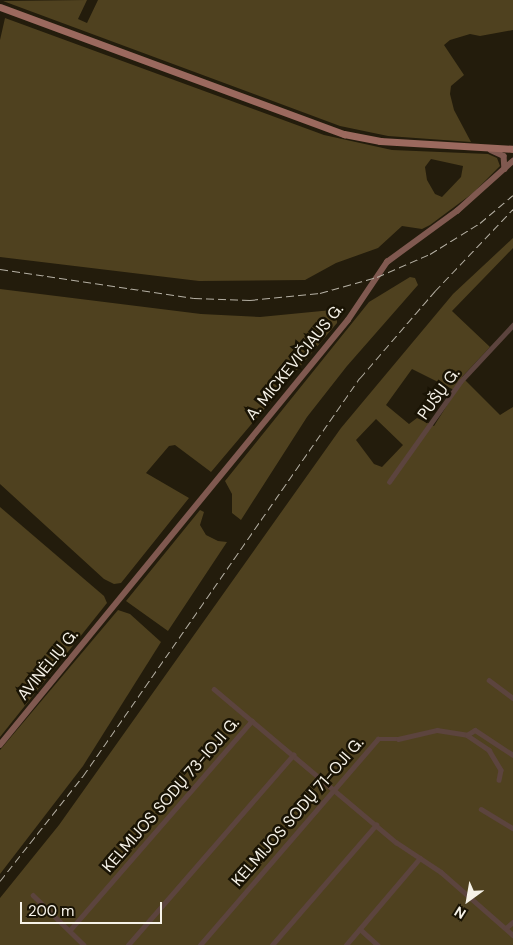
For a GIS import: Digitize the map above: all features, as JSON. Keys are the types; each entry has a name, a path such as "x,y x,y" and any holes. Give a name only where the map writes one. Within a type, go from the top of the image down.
{"main road":[{"path":"0,6 344,134 380,141 513,149"},
{"path":"484,148 504,156 505,169"},
{"name":"A. MICKEVIČIAUS G.","path":"117,602 348,320 391,258 457,211 513,161"},
{"name":"AVINĖLIŲ G.","path":"0,745 117,602"}],"street":[{"name":"PUŠŲ G.","path":"389,482 460,382 513,325"},
{"path":"489,680 513,698"},
{"path":"214,689 293,756 336,789 376,825 441,872 513,935"},
{"name":"KELMIJOS SODŲ 73-IOJI G.","path":"70,930 252,721"},
{"name":"KELMIJOS SODŲ 71-OJI G.","path":"200,945 380,738 398,739 437,730 467,735 475,730 482,732 513,755"},
{"path":"467,735 489,750 501,770 499,780"},
{"path":"128,945 293,756"},
{"path":"481,809 513,828"},
{"path":"272,945 376,825"},
{"path":"346,945 420,858"},
{"path":"33,894 70,930 80,944"},
{"path":"506,928 513,922"},
{"path":"360,929 378,945"}],"shaded area":[{"path":"87,0 78,19 87,23 98,0 513,0 513,30 480,36 470,34 450,40 444,45 464,75 451,86 450,94 454,110 471,142 388,136 340,126 3,1"},
{"path":"5,18 324,135 392,150 488,154 497,158 500,166 473,193 430,225 422,229 402,226 378,248 336,263 305,280 199,281 0,257 0,40","holes":["431,159 463,166 461,177 442,197 435,194 427,180 425,167"]},
{"path":"513,238 513,248 452,311 490,347 462,377 500,415 513,407 513,945 0,945 0,898 59,825 341,428 453,294","holes":["412,369 456,391 434,426 417,418 409,424 386,405","376,419 403,445 382,467 374,464 356,440"]},
{"path":"410,277 415,278 418,285 347,366 307,417 241,520 232,513 232,494 225,481 369,302"},
{"path":"0,289 201,314 260,317 332,310 337,313 337,323 211,472 175,445 169,446 146,473 189,498 121,583 114,584 104,579 0,484"},
{"path":"0,507 104,596 107,603 0,737"},
{"path":"200,510 204,512 200,525 206,535 218,541 227,542 168,631 126,601"},
{"path":"118,610 130,614 161,642 83,766 0,874 0,750"}],"railway":[{"path":"0,269 194,298 250,300 320,293 377,277 430,254 480,223 513,195"},
{"path":"0,881 83,776 360,378 435,291 513,209"}]}
